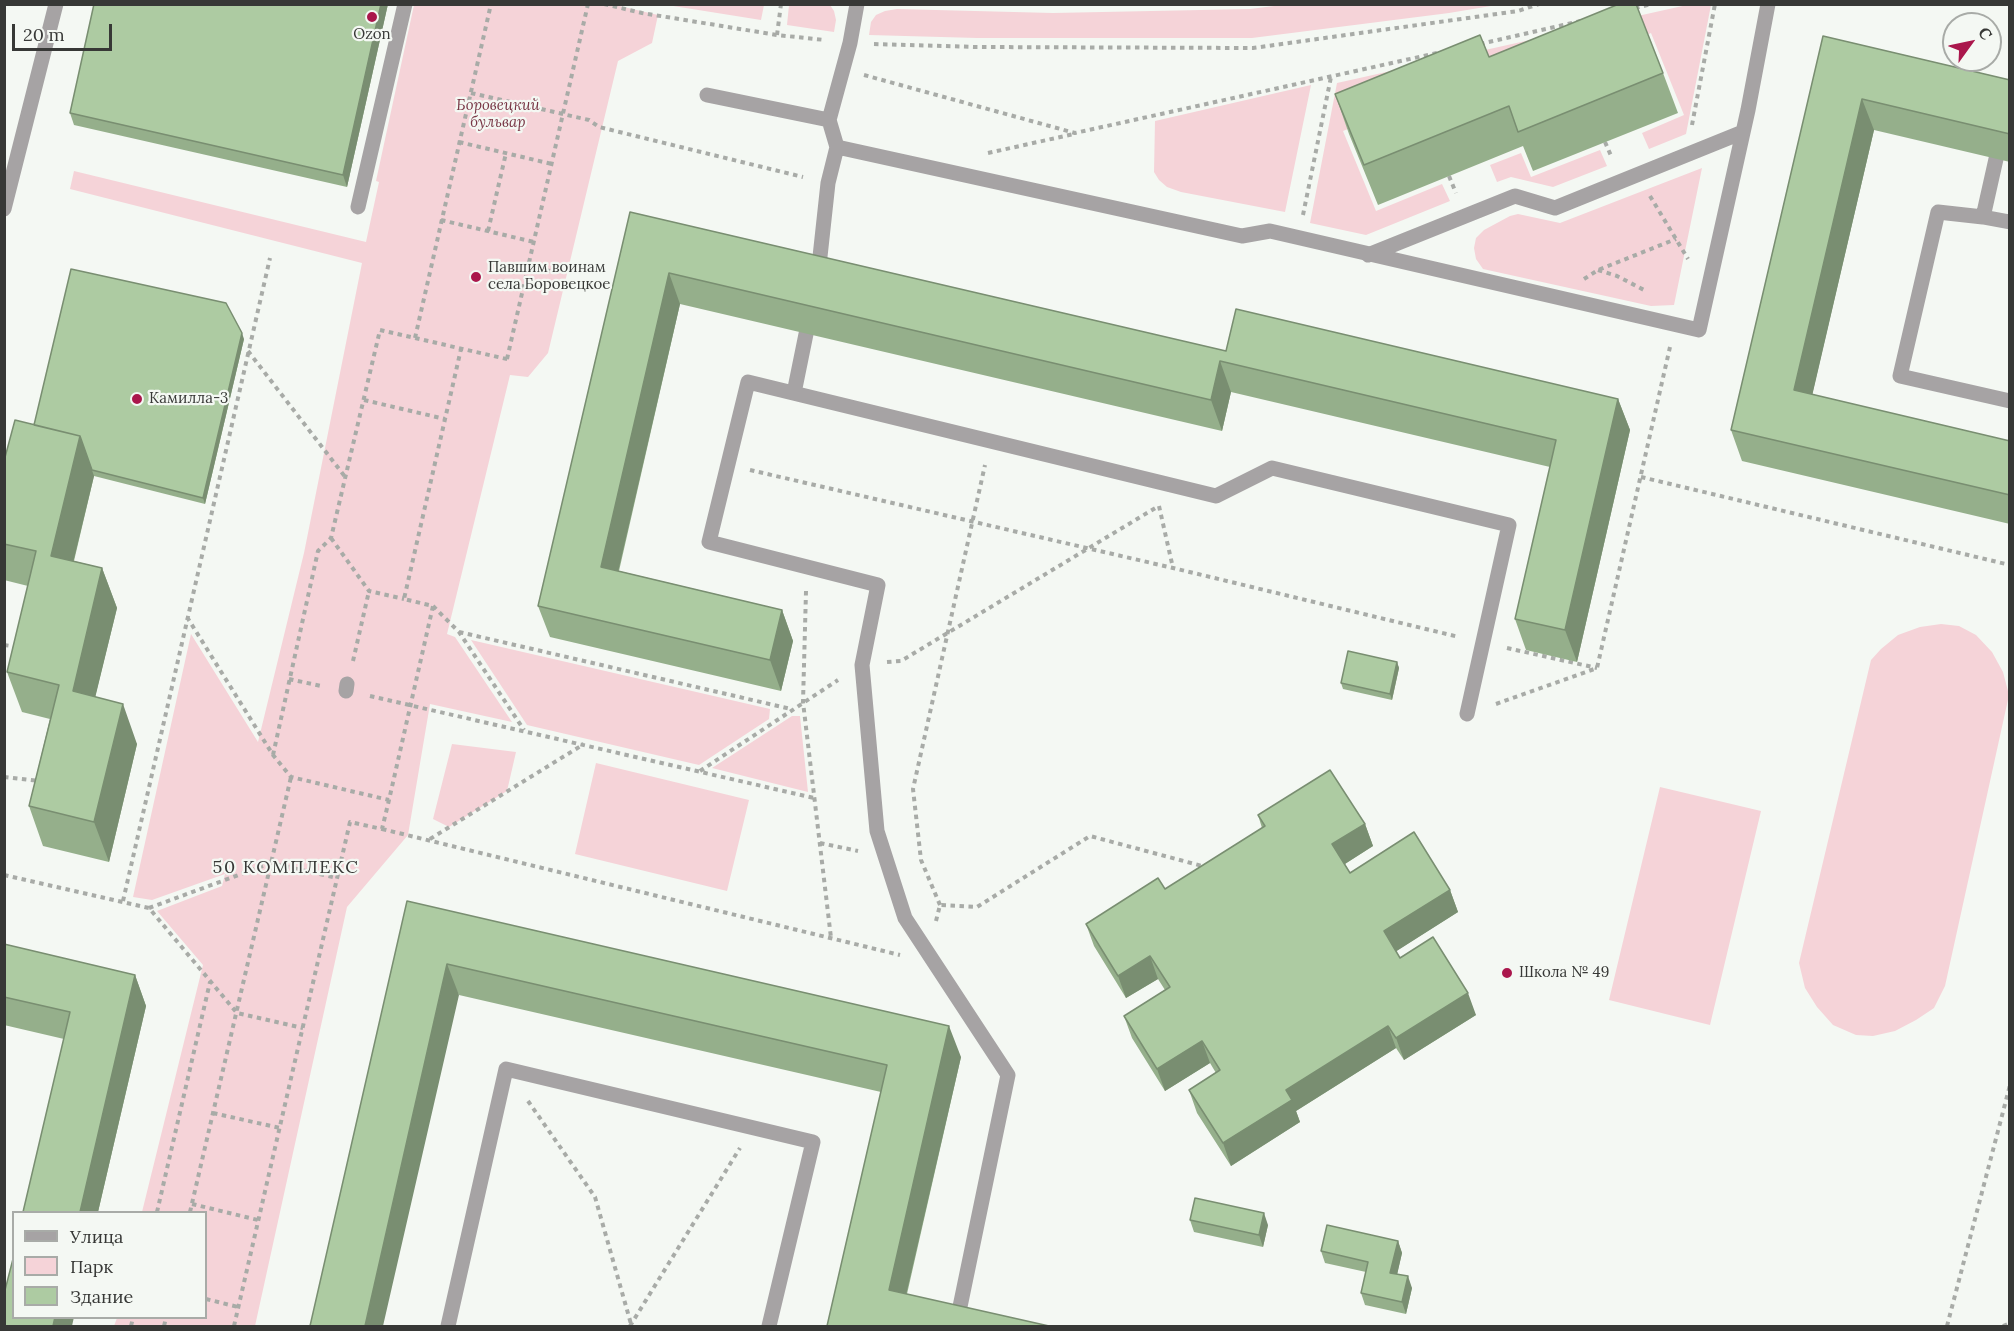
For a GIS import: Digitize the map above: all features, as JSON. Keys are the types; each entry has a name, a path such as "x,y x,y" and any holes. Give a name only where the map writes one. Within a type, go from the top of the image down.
{"lane":[{"path":"4,209 56,4"},
{"path":"358,207 405,4"},
{"path":"817,284 828,183 837,147 829,120 850,43 857,4"},
{"path":"837,147 1242,236 1270,231 1699,330 1743,132 1768,4"},
{"path":"707,95 829,120"},
{"path":"1368,255 1515,196 1555,208 1743,132"},
{"path":"1983,217 1996,159"},
{"path":"2010,222 1938,212 1900,376 2010,400"},
{"path":"794,393 806,334"},
{"path":"956,1326 1008,1075 905,918 877,831 862,665 878,585 709,542 747,382 1216,496 1272,468 1509,525 1467,714"},
{"path":"448,1326 506,1069 813,1143 769,1326"}],"path":[{"path":"414,338 491,4"},
{"path":"273,755 318,551 331,538 380,330 509,360 526,274 588,4"},
{"path":"604,4 642,13 777,35 850,43 977,47 1253,48 1518,11 1539,4"},
{"path":"777,35 781,4"},
{"path":"1629,10 1652,4"},
{"path":"1686,155 1715,4"},
{"path":"1480,44 1583,20"},
{"path":"850,43 864,75 1075,134"},
{"path":"982,154 1445,51"},
{"path":"1298,238 1331,77"},
{"path":"471,93 589,120 599,128 828,183"},
{"path":"459,142 552,164"},
{"path":"488,231 506,153"},
{"path":"1637,175 1708,291"},
{"path":"441,220 534,242"},
{"path":"1554,297 1598,270 1676,239"},
{"path":"123,902 270,258"},
{"path":"528,266 554,272"},
{"path":"1597,668 1672,338"},
{"path":"404,599 461,348"},
{"path":"248,351 346,478"},
{"path":"364,400 445,419"},
{"path":"234,1326 350,822 831,938 931,958 940,905 921,860 913,789 946,634 974,522 990,441"},
{"path":"728,465 1597,668"},
{"path":"1641,477 2010,565"},
{"path":"700,771 862,665 902,661 1159,506 1173,568"},
{"path":"331,538 369,591 433,606 459,632 524,730"},
{"path":"807,566 803,702 831,938"},
{"path":"346,688 369,591"},
{"path":"382,829 433,606"},
{"path":"187,617 273,755 291,777 389,800"},
{"path":"459,632 792,709"},
{"path":"4,645 26,648"},
{"path":"1467,714 1597,668"},
{"path":"411,704 814,798"},
{"path":"429,840 584,744"},
{"path":"4,777 48,782"},
{"path":"190,1211 291,777"},
{"path":"940,905 977,908 1090,836 1207,868 1212,876"},
{"path":"4,875 149,908 271,863 337,878"},
{"path":"149,908 237,1013 303,1028"},
{"path":"157,1211 210,981"},
{"path":"506,1069 595,1197 631,1325"},
{"path":"1947,1326 2010,1085"},
{"path":"213,1113 280,1128"},
{"path":"631,1325 752,1128"},
{"path":"192,1204 258,1220"},
{"path":"207,1299 238,1307"},
{"path":"2003,1326 2010,1323"}],"green space":[{"name":"Боровецкий бульвар","path":"611,4 658,15 652,43 618,61 548,353 528,377 510,375 447,634 455,637 512,722 430,704 408,835 347,907 255,1326 114,1326 117,1319 207,1319 207,1211 142,1211 203,965 157,911 222,886 225,874 152,900 133,897 191,634 258,742 304,553 362,263 70,189 74,171 366,242 379,182 376,181 414,5"},
{"path":"764,4 761,20 667,5"},
{"path":"789,5 830,5 836,20 834,32 787,25"},
{"path":"1282,5 1497,5 1252,38 977,38 869,35 871,22 876,15 897,9 1053,13 1250,9"},
{"path":"1687,5 1711,5 1686,134 1649,149 1642,133 1684,115 1651,33 1506,92 1496,69 1343,131 1376,211 1442,184 1450,201 1366,235 1310,223 1337,83"},
{"path":"1311,85 1285,212 1181,192 1167,187 1154,172 1155,121"},
{"path":"1600,150 1607,166 1553,187 1511,177 1497,182 1490,165 1521,153 1531,177"},
{"path":"1702,168 1674,305 1651,306 1483,269 1476,259 1474,248 1476,238 1484,230 1510,216 1518,214 1560,223"},
{"path":"1941,624 1959,626 1976,635 1992,652 2003,672 2009,695 1945,986 1934,1008 1916,1020 1895,1031 1873,1036 1856,1035 1833,1025 1817,1007 1805,988 1799,963 1871,660 1898,635 1920,627"},
{"path":"471,640 770,709 769,719 699,765 527,725"},
{"path":"792,716 800,716 808,792 712,768"},
{"path":"452,744 516,752 507,791 449,827 433,819"},
{"path":"596,763 749,800 727,891 575,854"},
{"path":"1660,787 1761,811 1710,1025 1609,1000"}],"building":[{"path":"94,4 381,4 343,175 70,113"},
{"path":"1619,4 1636,4 1663,73 1518,132 1509,106 1364,165 1335,94 1480,35 1489,57"},
{"path":"1823,36 1942,64 1942,72 1976,72 2010,80 2010,134 1862,99 1794,390 2010,441 2010,495 1731,430"},
{"path":"630,212 1226,351 1236,309 1618,399 1565,630 1515,619 1556,440 1220,361 1211,400 669,273 601,567 782,610 770,660 538,606"},
{"name":"Камилла-3","path":"71,269 226,303 242,333 203,498 92,470 80,436 34,425"},
{"path":"15,420 80,436 51,556 102,568 73,691 123,704 94,822 29,806 59,685 7,672 36,551 4,544 4,461"},
{"path":"1348,651 1397,662 1390,694 1341,683"},
{"path":"1330,770 1365,824 1332,844 1350,873 1414,832 1450,890 1384,931 1400,958 1433,937 1468,993 1396,1038 1388,1026 1286,1090 1292,1100 1223,1143 1189,1090 1220,1070 1202,1041 1157,1069 1124,1016 1170,987 1150,956 1118,976 1086,924 1158,878 1165,889 1265,826 1258,815"},
{"path":"407,901 949,1026 889,1290 1049,1326 827,1326 887,1065 447,964 365,1326 310,1326"},
{"path":"4,944 135,975 80,1211 23,1211 70,1012 4,997"},
{"path":"1195,1198 1264,1213 1259,1235 1190,1220"},
{"path":"1327,1225 1398,1241 1390,1273 1408,1276 1402,1302 1361,1293 1368,1262 1321,1251"},
{"path":"12,1263 12,1319 55,1319 53,1326 4,1326 4,1294"}],"place":[{"name":"Ozon","path":"372,17"},
{"name":"Павшим воинам села Боровецкое","path":"476,277"},
{"name":"Камилла-3","path":"137,399"},
{"name":"Школа № 49","path":"1507,973"}],"district":[{"name":"50 КОМПЛЕКС","path":"286,868"}]}
